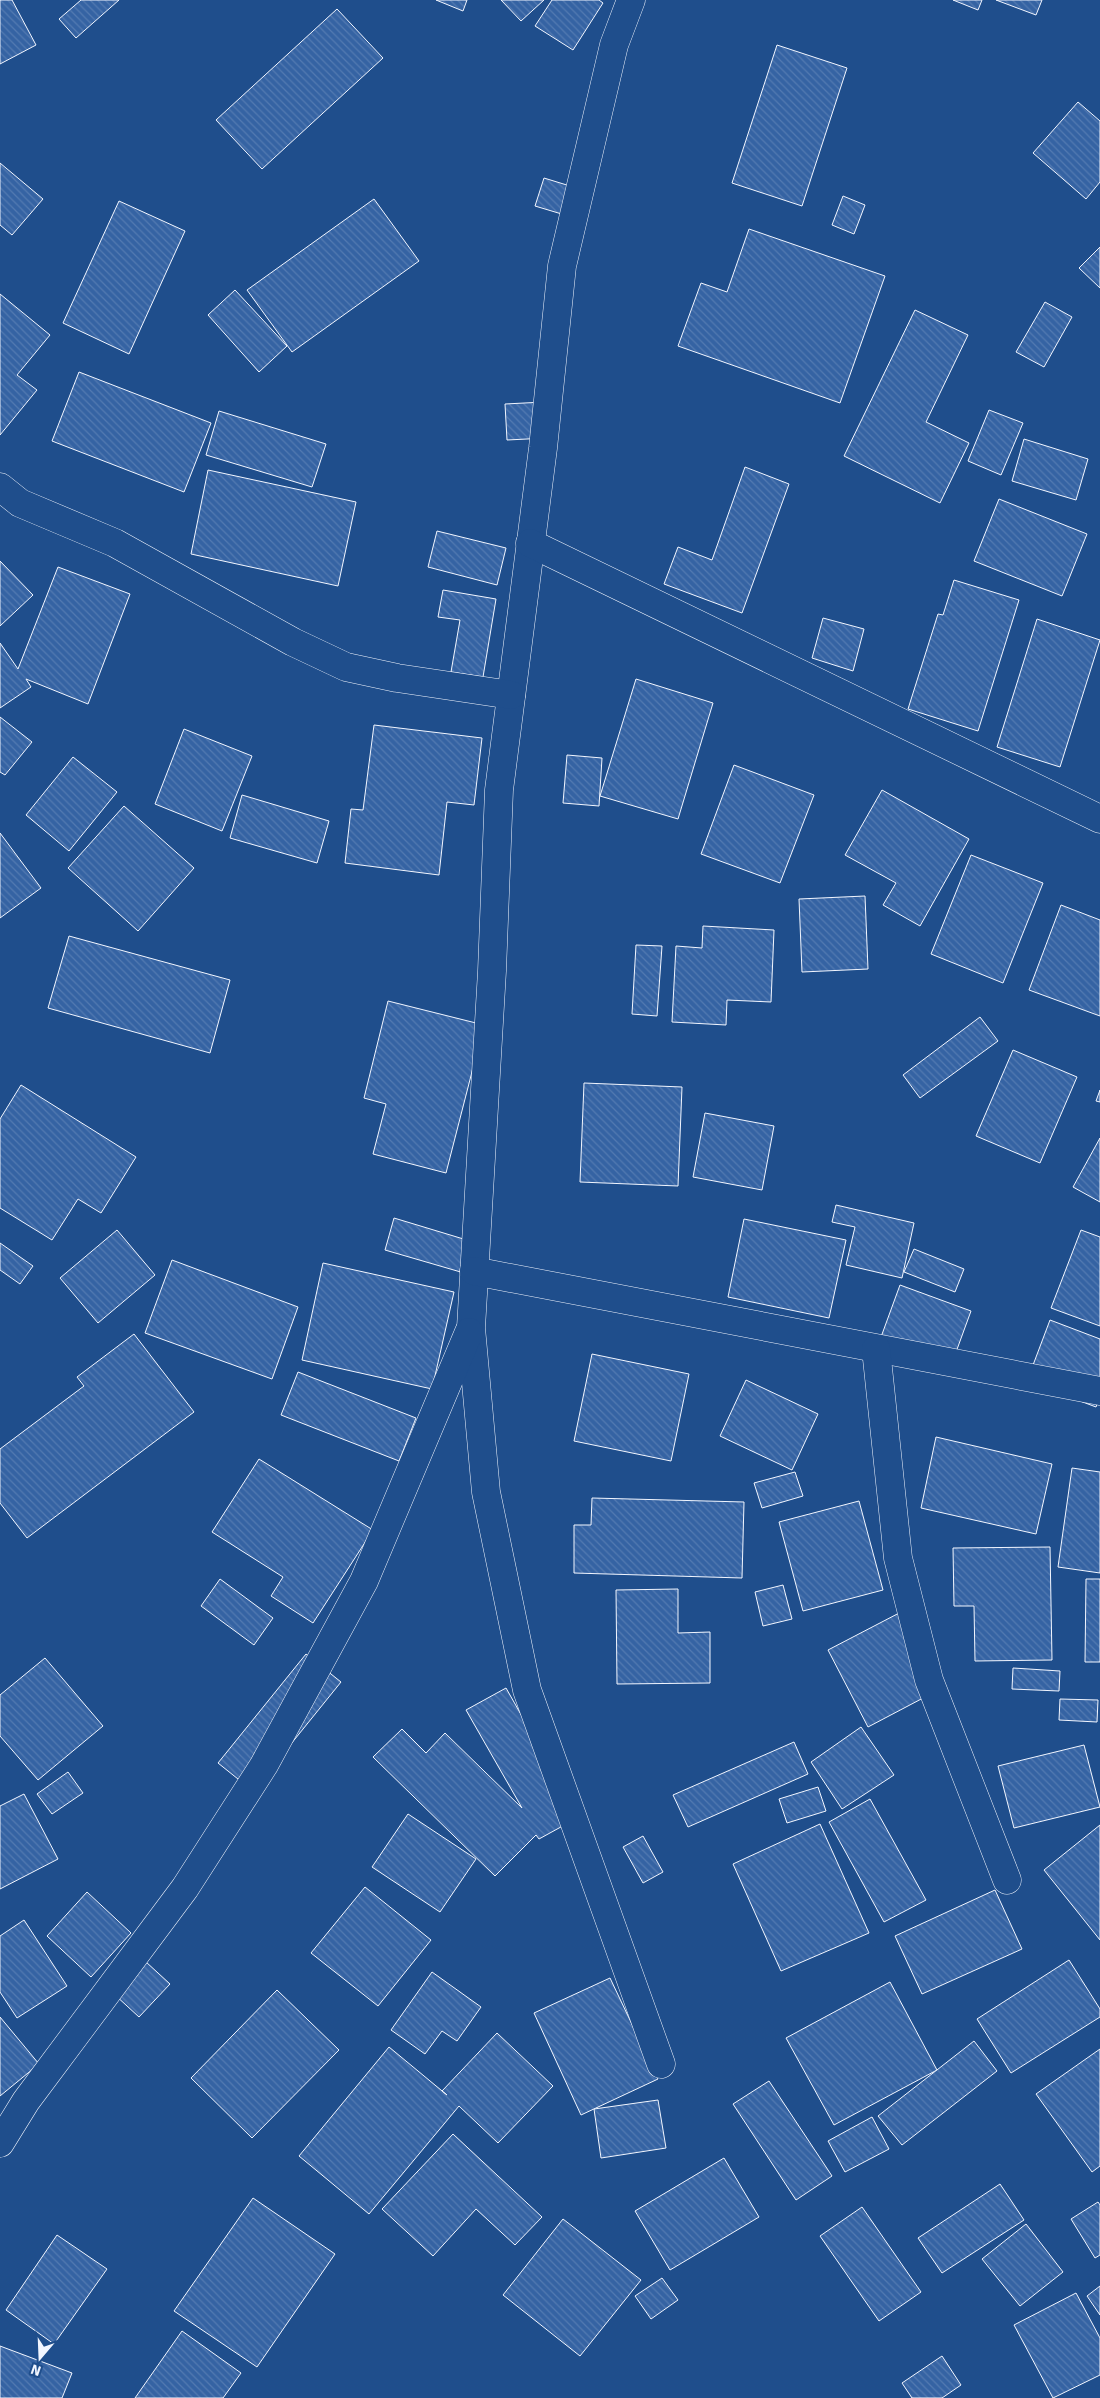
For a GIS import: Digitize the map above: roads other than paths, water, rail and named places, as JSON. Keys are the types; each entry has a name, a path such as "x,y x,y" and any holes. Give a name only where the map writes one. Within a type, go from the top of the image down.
{"street":[{"path":"631,0 614,45 562,266 500,790 492,971 471,1328 486,1492 527,1690 661,2064"},
{"path":"0,487 20,503 115,543 293,642 346,667 397,678 511,695"},
{"path":"530,543 1100,819"},
{"path":"474,1271 1100,1392"},
{"path":"0,2143 26,2101 185,1888 264,1765 364,1581 471,1328"},
{"path":"876,1349 898,1558 929,1680 1007,1880"}]}
